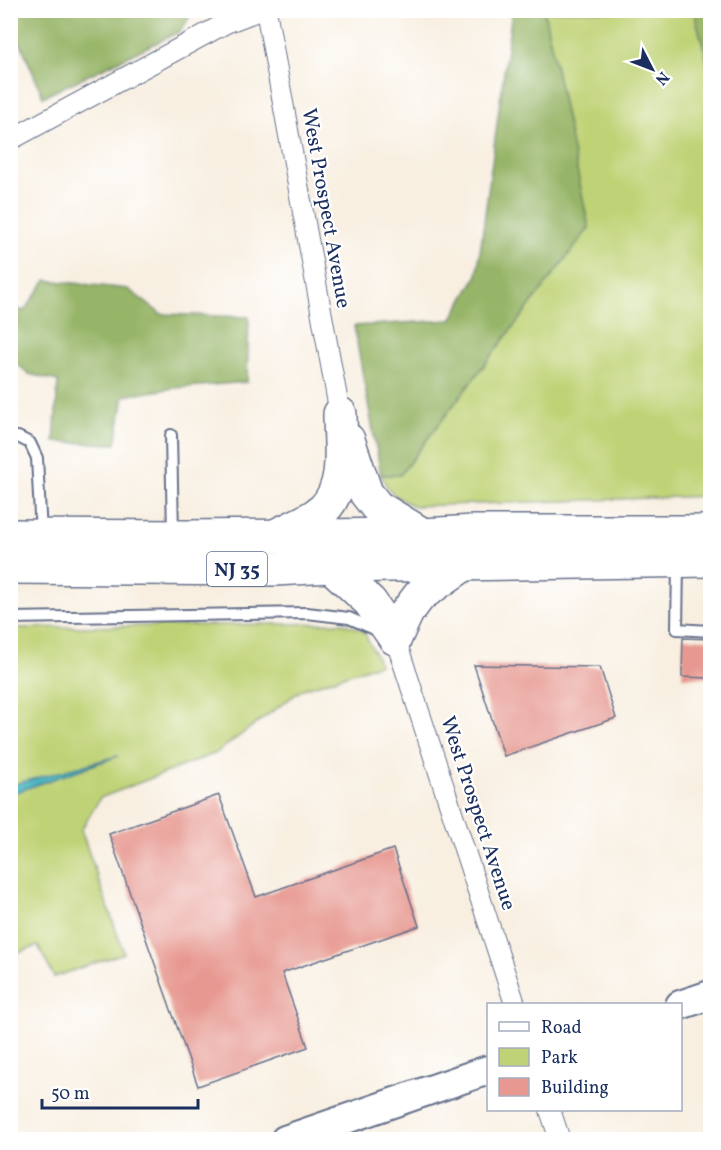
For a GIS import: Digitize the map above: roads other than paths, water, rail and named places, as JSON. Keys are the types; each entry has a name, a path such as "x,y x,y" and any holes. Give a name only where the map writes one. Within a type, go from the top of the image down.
{"highway":[{"path":"340,414 366,493 377,507 423,535"},
{"path":"275,536 302,523 323,509 334,494 341,474 340,414"},
{"name":"NJ 35","path":"26,536 173,537 423,535 474,532 711,532"},
{"name":"NJ 35","path":"10,567 274,569 331,566 711,560"},
{"path":"395,638 407,612 420,595 463,565"},
{"path":"331,566 370,602 395,638"}],"main road":[{"path":"682,1005 711,995"},
{"path":"285,1140 487,1071"}],"street":[{"path":"10,140 226,23 260,10"},
{"name":"West Prospect Avenue","path":"266,10 340,414"},
{"name":"West Prospect Avenue","path":"395,638 514,1003"},
{"path":"550,1111 560,1140"}],"lane":[{"path":"171,435 173,537"},
{"path":"10,437 18,437 30,444 37,458 26,536"},
{"path":"678,561 677,629 711,631"},
{"path":"10,618 328,614 349,618 395,638"}],"water":[{"path":"118,756 11,794 11,785"}]}
